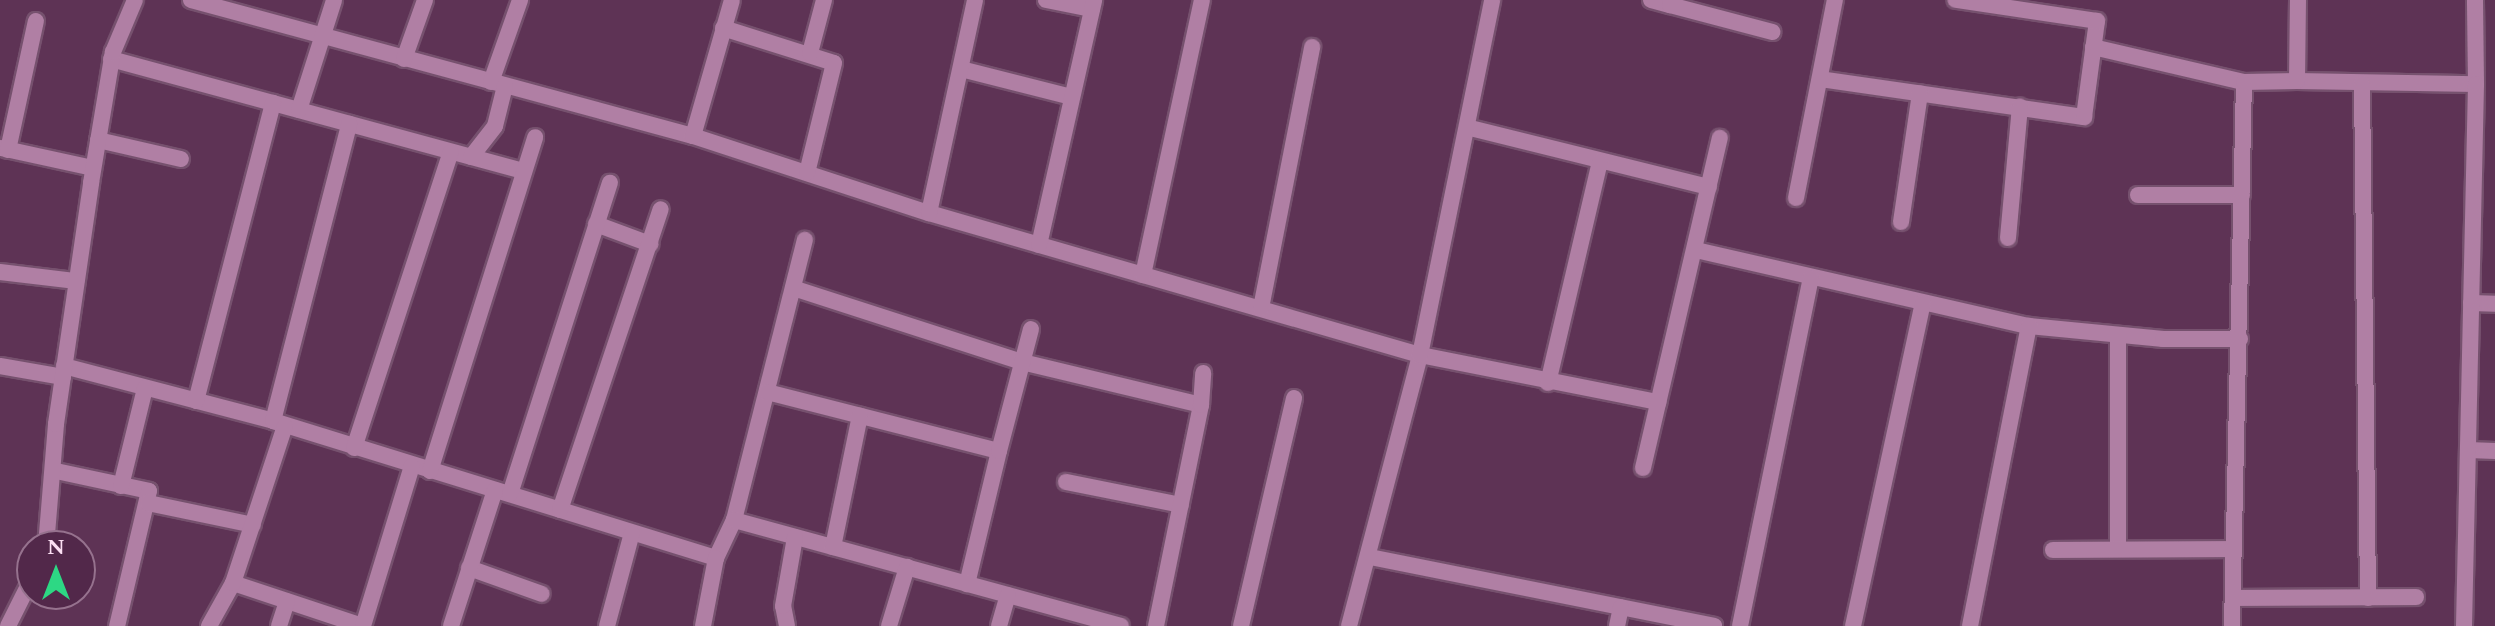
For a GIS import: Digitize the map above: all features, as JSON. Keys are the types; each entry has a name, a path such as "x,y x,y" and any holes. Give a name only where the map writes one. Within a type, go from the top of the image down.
{"street":[{"path":"48,530 64,372 93,168 111,59 135,0"},
{"path":"191,0 234,5 404,59 693,136 929,213 1420,355 1548,383 1658,402"},
{"path":"299,110 334,0"},
{"path":"404,59 425,0"},
{"path":"471,157 495,126 498,84 520,0"},
{"path":"693,136 732,0"},
{"path":"810,53 824,0"},
{"path":"929,213 975,0"},
{"path":"1039,245 1093,4 1046,0"},
{"path":"1143,275 1202,0"},
{"path":"1349,626 1370,557 1420,355 1470,128 1492,0"},
{"path":"1651,0 1671,2 1772,32"},
{"path":"1796,198 1835,0"},
{"path":"1820,79 2084,117 2097,21 2025,5 1956,0"},
{"path":"2297,81 2298,0"},
{"path":"2464,626 2476,84 2475,0"},
{"path":"36,21 4,149 93,168"},
{"path":"723,28 829,59 835,68 807,173"},
{"path":"1261,308 1312,47"},
{"path":"2093,47 2244,82 2476,84"},
{"path":"111,59 524,171"},
{"path":"961,69 1072,97"},
{"path":"2232,626 2244,82"},
{"path":"2362,84 2368,598"},
{"path":"1901,222 1920,93"},
{"path":"196,401 273,103"},
{"path":"2008,238 2020,107"},
{"path":"209,626 233,583 253,525 349,124"},
{"path":"1470,128 1709,187"},
{"path":"430,471 535,137"},
{"path":"1643,468 1720,138"},
{"path":"98,140 181,159"},
{"path":"354,448 451,152"},
{"path":"1548,383 1600,162"},
{"path":"451,626 469,568 502,492 610,183"},
{"path":"2138,195 2242,195"},
{"path":"560,510 661,209"},
{"path":"596,224 650,244"},
{"path":"703,626 716,558 734,520 805,240"},
{"path":"1696,250 2029,326 2118,336 2240,339"},
{"path":"0,272 76,281"},
{"path":"1740,626 1811,278"},
{"path":"793,288 1022,362 1201,405"},
{"path":"1853,626 1923,303"},
{"path":"2471,303 2495,304"},
{"path":"1970,626 2029,326"},
{"path":"967,584 1031,329"},
{"path":"2118,336 2118,549"},
{"path":"0,367 64,372 196,401 716,558"},
{"path":"1156,626 1201,405 1203,373"},
{"path":"121,486 145,388"},
{"path":"767,392 999,451"},
{"path":"1241,626 1294,398"},
{"path":"833,547 860,416"},
{"path":"2468,450 2495,451"},
{"path":"233,583 363,626 412,466"},
{"path":"56,471 149,491 117,626"},
{"path":"1066,482 1181,505"},
{"path":"148,503 253,525"},
{"path":"734,520 1111,625"},
{"path":"607,626 632,533"},
{"path":"787,626 783,606 795,537"},
{"path":"2053,550 2234,549"},
{"path":"1370,557 1714,626"},
{"path":"889,626 907,567"},
{"path":"469,568 542,594"},
{"path":"999,626 1008,595"},
{"path":"2233,598 2416,597"},
{"path":"279,626 287,601"},
{"path":"1617,626 1621,607"}]}
